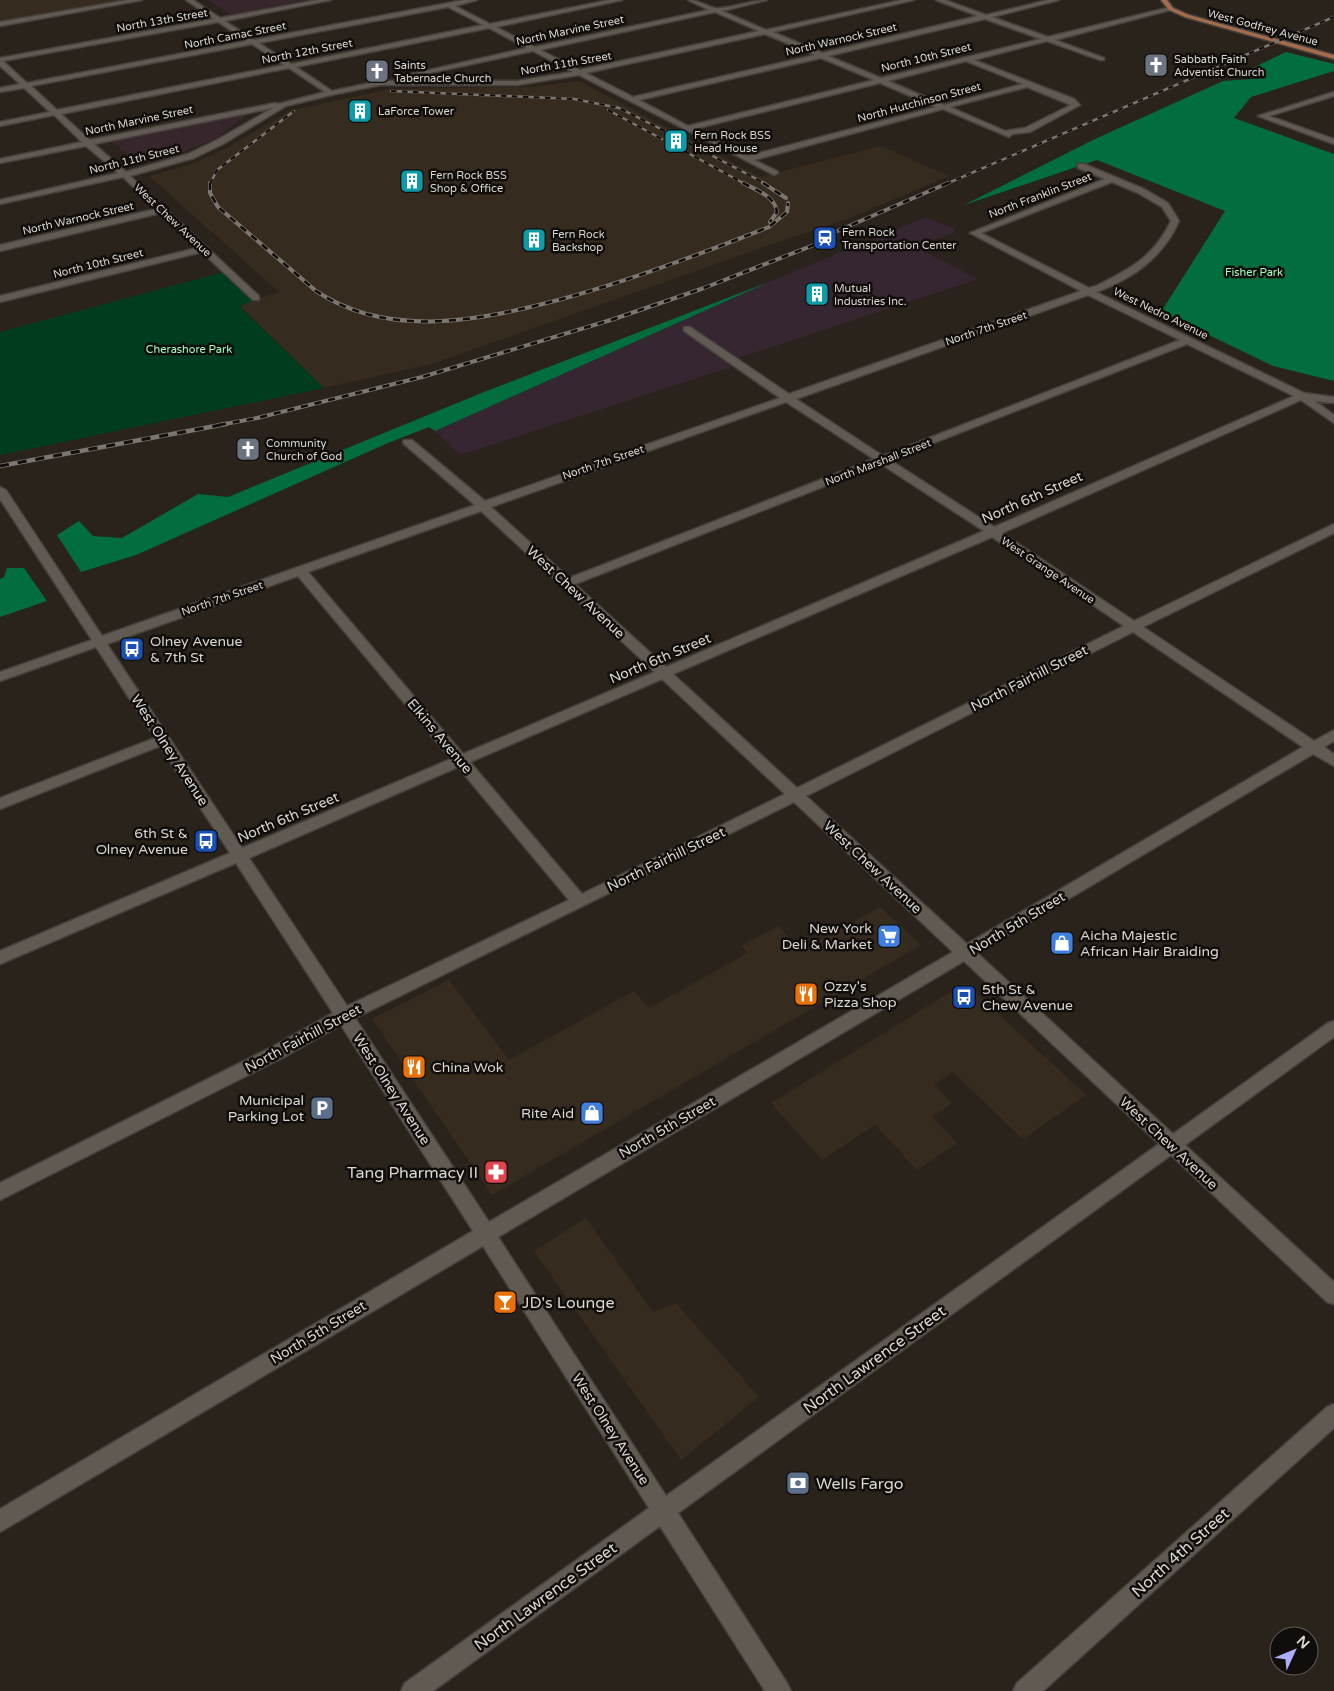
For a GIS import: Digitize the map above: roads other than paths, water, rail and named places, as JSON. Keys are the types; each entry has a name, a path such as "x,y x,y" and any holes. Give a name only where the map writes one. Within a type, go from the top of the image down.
{"main road":[{"name":"West Godfrey Avenue","path":"1164,0 1171,8 1194,19 1334,57"}],"street":[{"path":"0,24 139,0"},
{"path":"189,0 331,93"},
{"name":"North 13th Street","path":"0,61 328,0"},
{"path":"439,0 774,173"},
{"name":"North Camac Street","path":"0,90 474,0"},
{"name":"North 12th Street","path":"0,124 619,0"},
{"path":"691,0 1006,134 1027,130 1076,105 1071,101 1028,85"},
{"name":"North Marvine Street","path":"380,84 411,74 764,0"},
{"name":"North 11th Street","path":"0,202 161,166 196,154 284,104 331,93 380,84 517,83 582,73 911,0"},
{"path":"939,0 1102,59"},
{"name":"North Warnock Street","path":"632,100 1056,0"},
{"name":"North 10th Street","path":"688,128 1171,8"},
{"name":"North Hutchinson Street","path":"747,159 1030,84 966,59"},
{"name":"West Chew Avenue","path":"0,61 256,298"},
{"path":"1333,141 1262,116 1334,94"},
{"name":"North Marvine Street","path":"0,161 253,108 284,104"},
{"path":"1081,166 1113,179"},
{"name":"North 7th Street","path":"0,677 482,505 1090,292 1124,276 1150,260 1169,236 1175,221 1165,204 1113,179"},
{"name":"North Franklin Street","path":"974,233 1113,179"},
{"name":"North Warnock Street","path":"0,248 162,210"},
{"name":"West Nedro Avenue","path":"974,233 1302,396 1334,420"},
{"name":"North 10th Street","path":"0,299 202,249"},
{"name":"West Grange Avenue","path":"687,329 787,398 993,532 1334,761"},
{"name":"North Marshall Street","path":"567,583 1188,340"},
{"path":"1302,396 1334,400"},
{"name":"North 6th Street","path":"0,958 461,762 1302,396"},
{"name":"West Chew Avenue","path":"408,442 482,505 567,583 1334,1295"},
{"name":"West Olney Avenue","path":"0,490 485,1233 779,1691"},
{"name":"North Fairhill Street","path":"0,1192 278,1052 344,1016 694,846 1132,626 1334,528"},
{"name":"Elkins Avenue","path":"300,571 580,901"},
{"name":"North 5th Street","path":"0,1520 485,1233 965,954 1334,735"},
{"path":"0,804 163,740"},
{"name":"North Lawrence Street","path":"413,1691 1334,1028"},
{"name":"North 4th Street","path":"1025,1691 1334,1414"}],"railway":[{"path":"946,184 1334,17"},
{"path":"391,91 574,99 619,108 675,136"},
{"path":"608,110 662,139"},
{"path":"210,184 217,170 294,111"},
{"path":"688,143 766,184"},
{"path":"675,146 745,184"},
{"path":"743,183 764,194 773,202 777,212 770,222"},
{"path":"763,183 786,198"},
{"path":"826,236 948,183"},
{"path":"210,184 210,193 218,207 316,291 344,306 374,316 405,321 469,319 500,314 614,284 769,227 787,212 788,203"},
{"path":"219,425 257,418 422,377 614,319 704,288 824,241"},
{"path":"0,466 226,424"}],"place":[{"name":"Sabbath Faith Adventist Church","path":"1156,65"},
{"name":"Saints Tabernacle Church","path":"377,71"},
{"name":"LaForce Tower","path":"360,111"},
{"name":"Fern Rock BSS Head House","path":"676,141"},
{"name":"Fern Rock BSS Shop & Office","path":"412,181"},
{"name":"Fern Rock Transportation Center","path":"825,238"},
{"name":"Fern Rock Backshop","path":"534,240"},
{"name":"Mutual Industries Inc.","path":"817,294"},
{"name":"Community Church of God","path":"248,449"},
{"name":"Olney Avenue & 7th St","path":"132,649"},
{"name":"6th St & Olney Avenue","path":"206,841"},
{"name":"New York Deli & Market","path":"889,936"},
{"name":"Aicha Majestic African Hair Braiding","path":"1062,943"},
{"name":"Ozzy's Pizza Shop","path":"806,994"},
{"name":"5th St & Chew Avenue","path":"964,997"},
{"name":"China Wok","path":"414,1067"},
{"name":"Municipal Parking Lot","path":"322,1108"},
{"name":"Rite Aid","path":"592,1113"},
{"name":"Tang Pharmacy II","path":"496,1172"},
{"name":"JD's Lounge","path":"505,1302"},
{"name":"Wells Fargo","path":"798,1483"}],"park label":[{"name":"Fisher Park","path":"1254,272"},
{"name":"Cherashore Park","path":"189,349"}]}
